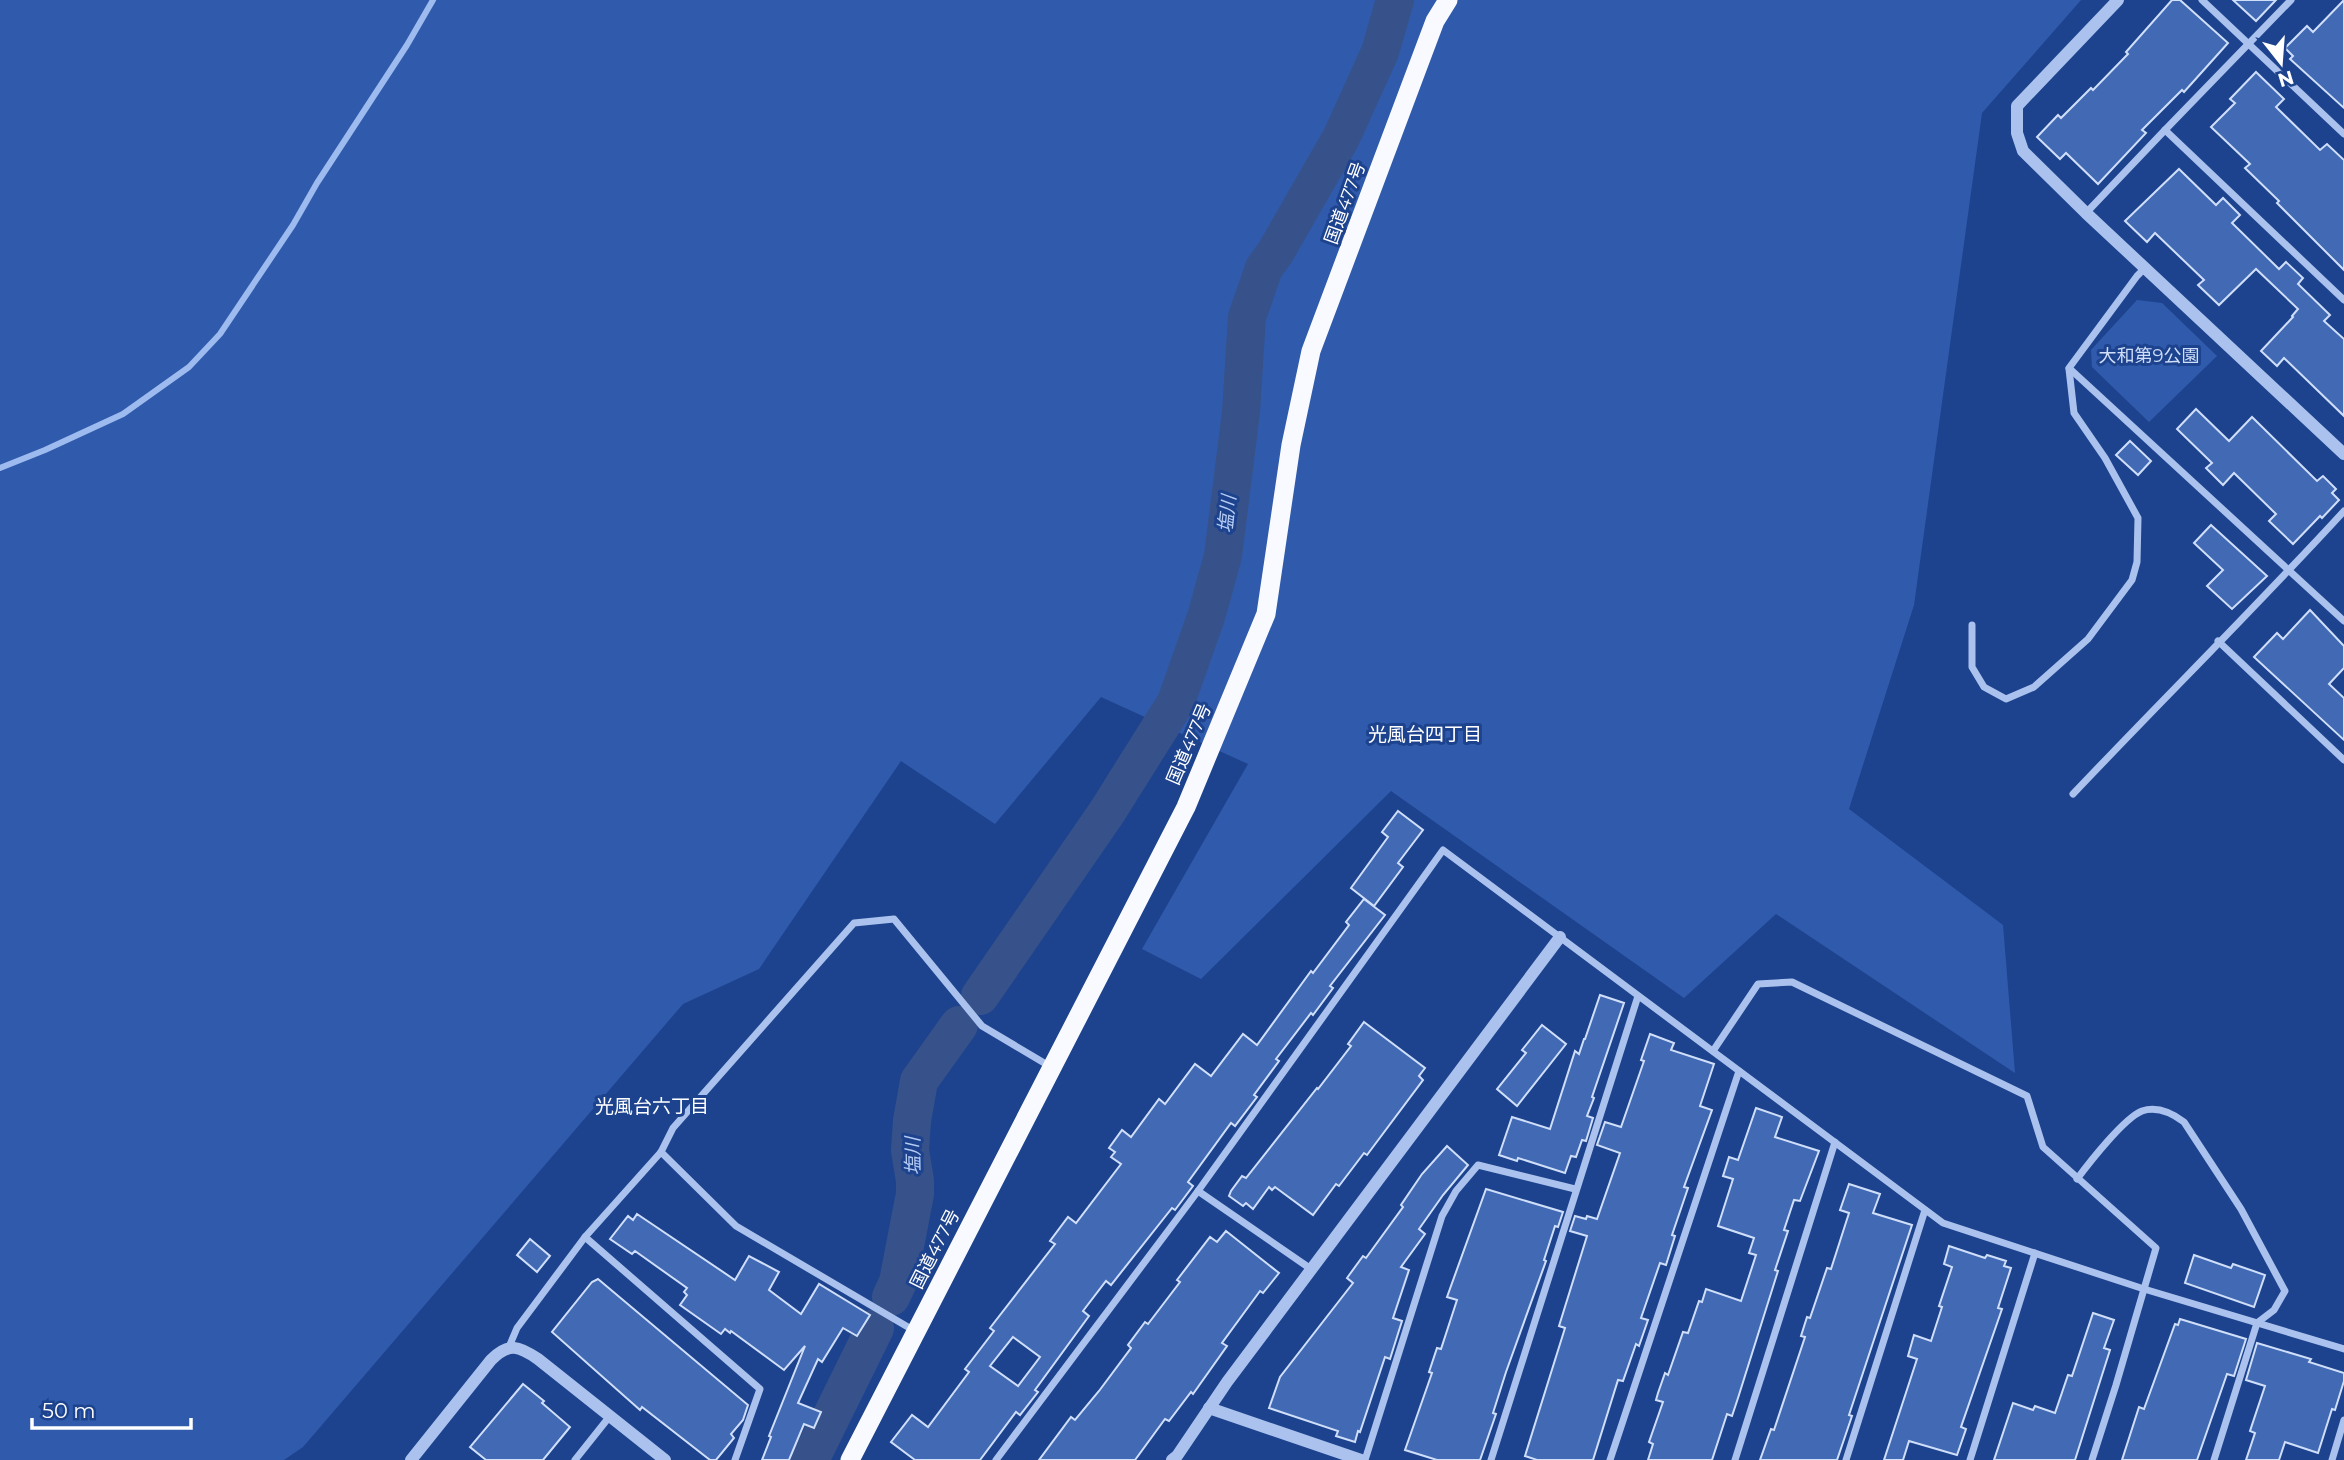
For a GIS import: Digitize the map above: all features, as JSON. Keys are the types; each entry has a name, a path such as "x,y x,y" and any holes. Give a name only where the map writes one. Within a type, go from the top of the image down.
{"highway":[{"name":"国道477号","path":"850,1460 1185,807 1266,614 1291,445 1311,351 1435,22 1448,0"}],"street":[{"path":"2118,0 2017,106 2017,133 2024,151 2086,213 2344,454"},
{"path":"2202,0 2344,134"},
{"path":"2086,213 2291,0"},
{"path":"2165,130 2344,300"},
{"path":"1972,625 1972,667 1984,687 2006,699 2034,687 2088,639 2132,580 2137,562 2138,518 2105,458 2074,413 2069,369 2145,268"},
{"path":"2069,369 2344,621"},
{"path":"2073,794 2344,511"},
{"path":"2218,641 2344,760"},
{"path":"996,1460 1198,1191 1443,850 1943,1223 2144,1289 2344,1349"},
{"path":"509,1347 517,1328 585,1237 661,1152 673,1128 855,923 894,919 982,1026 1051,1067"},
{"path":"1172,1460 1311,1269 1560,937"},
{"path":"1713,1051 1758,984 1792,982 2027,1096 2043,1147 2156,1248 2092,1460"},
{"path":"1492,1460 1637,996"},
{"path":"1610,1460 1739,1071"},
{"path":"2077,1179 2130,1120 2143,1111 2172,1113 2184,1122 2242,1209 2285,1291 2274,1310 2257,1323 2214,1460"},
{"path":"1735,1460 1835,1142"},
{"path":"661,1152 736,1226 916,1332"},
{"path":"1209,1408 1363,1460 1442,1216 1456,1191 1478,1165 1575,1189"},
{"path":"1198,1191 1311,1269"},
{"path":"1846,1460 1925,1210"},
{"path":"585,1237 760,1389 735,1460"},
{"path":"1970,1460 2035,1253"},
{"path":"411,1460 491,1360 509,1347 525,1350 665,1460"},
{"path":"575,1460 610,1416"},
{"path":"2332,1460 2344,1420"}],"green space":[{"path":"0,0 2081,0 1982,113 1914,605 1849,809 2003,925 2015,1073 1776,914 1684,998 1391,791 1201,979 1142,949 1248,764 1101,697 995,824 901,761 759,969 683,1004 303,1447 284,1460 0,1460"},
{"name":"大和第9公園","path":"2137,300 2162,303 2217,356 2149,422 2092,367 2091,350"}],"building":[{"path":"2172,0 2180,0 2228,43 2184,92 2182,90 2142,130 2146,133 2098,184 2066,153 2060,159 2037,137 2058,115 2061,118 2091,88 2093,90 2128,54 2126,52"},
{"path":"2233,0 2276,0 2256,21"},
{"path":"2344,0 2344,108 2290,59 2293,56 2285,48 2307,26 2313,32"},
{"path":"2256,72 2284,99 2276,107 2320,150 2327,144 2344,160 2344,270 2277,203 2279,201 2245,168 2250,164 2211,127 2235,103 2230,99"},
{"path":"2179,169 2216,205 2223,198 2240,215 2232,223 2279,269 2286,262 2303,278 2298,284 2330,315 2324,321 2344,339 2344,416 2284,358 2277,366 2261,351 2298,309 2256,269 2219,305 2198,285 2204,280 2155,233 2147,242 2125,221"},
{"path":"2196,409 2229,441 2252,417 2317,481 2323,476 2336,489 2332,493 2339,500 2293,544 2269,521 2276,514 2234,473 2223,485 2206,468 2212,463 2177,429"},
{"path":"2130,441 2151,461 2138,475 2116,455"},
{"path":"2211,525 2267,576 2232,609 2207,586 2223,570 2194,543"},
{"path":"2310,610 2344,646 2344,668 2329,684 2344,698 2344,740 2254,657 2277,633 2283,639"},
{"path":"1398,811 1423,830 1398,863 1403,867 1374,906 1351,888 1388,837 1382,832"},
{"path":"1364,899 1385,915 1330,986 1333,988 1313,1015 1311,1013 1276,1059 1279,1061 1254,1095 1257,1097 1235,1126 1231,1123 1188,1182 1193,1186 1175,1210 1172,1208 1111,1285 1106,1281 1083,1311 1089,1316 1020,1415 1016,1412 980,1460 915,1460 891,1442 912,1415 928,1427 969,1372 965,1369 994,1331 990,1328 1055,1244 1050,1241 1068,1217 1076,1223 1121,1164 1111,1157 1115,1152 1109,1148 1122,1130 1131,1137 1159,1099 1165,1104 1195,1064 1211,1076 1243,1034 1257,1045 1311,971 1313,973 1349,925 1346,922","holes":["1013,1337 1040,1357 1018,1386 990,1366"]},
{"path":"1600,995 1624,1003 1592,1097 1594,1098 1587,1116 1593,1118 1586,1141 1582,1140 1576,1157 1571,1156 1565,1173 1518,1158 1517,1161 1499,1155 1512,1117 1550,1129 1575,1051 1579,1054"},
{"path":"1364,1022 1425,1068 1419,1076 1423,1080 1367,1155 1364,1153 1339,1186 1336,1184 1313,1215 1275,1187 1272,1190 1269,1187 1253,1209 1246,1203 1243,1206 1229,1196 1242,1176 1246,1178 1318,1089 1351,1046 1348,1044"},
{"path":"1542,1025 1566,1044 1517,1106 1497,1089 1526,1053 1522,1050"},
{"path":"1650,1034 1674,1043 1671,1050 1714,1064 1700,1106 1712,1110 1684,1187 1688,1188 1672,1235 1675,1236 1666,1265 1660,1263 1641,1318 1648,1320 1623,1381 1618,1380 1593,1460 1537,1460 1525,1456 1565,1328 1559,1326 1587,1236 1570,1231 1575,1216 1597,1219 1620,1153 1597,1145 1605,1122 1621,1127 1644,1061 1641,1060"},
{"path":"1756,1108 1782,1117 1775,1137 1819,1151 1800,1201 1794,1200 1784,1230 1788,1231 1775,1270 1778,1271 1738,1398 1732,1416 1727,1414 1712,1460 1648,1460 1653,1444 1649,1442 1663,1402 1656,1400 1658,1393 1665,1373 1668,1375 1683,1332 1688,1333 1699,1301 1702,1302 1706,1289 1741,1301 1756,1255 1749,1253 1754,1238 1718,1226 1733,1179 1723,1176 1729,1157 1738,1160"},
{"path":"1447,1146 1468,1165 1419,1229 1425,1234 1401,1267 1409,1270 1393,1318 1402,1321 1390,1359 1385,1357 1355,1442 1336,1436 1338,1431 1269,1408 1280,1377 1353,1283 1347,1278 1363,1256 1366,1258 1403,1207 1401,1205 1422,1174"},
{"path":"1849,1184 1880,1194 1873,1213 1912,1225 1849,1415 1852,1416 1837,1460 1760,1460 1771,1429 1774,1430 1805,1337 1801,1336 1807,1317 1810,1318 1827,1268 1831,1269 1849,1213 1840,1210"},
{"path":"1486,1189 1563,1212 1558,1227 1555,1226 1544,1260 1546,1261 1506,1372 1493,1413 1496,1414 1480,1460 1437,1460 1405,1450 1432,1373 1429,1372 1437,1348 1441,1349 1457,1300 1447,1297"},
{"path":"637,1214 735,1280 749,1256 779,1272 769,1290 801,1314 819,1284 870,1315 857,1336 843,1328 822,1362 818,1359 798,1403 821,1412 814,1428 804,1424 789,1460 762,1460 805,1346 784,1370 731,1331 730,1333 725,1329 721,1334 680,1305 687,1295 684,1292 687,1288 635,1251 632,1254 610,1239 628,1216 633,1220"},
{"path":"1226,1231 1279,1273 1263,1293 1260,1291 1222,1343 1227,1346 1193,1394 1191,1392 1169,1421 1165,1419 1135,1460 1039,1460 1071,1417 1075,1420 1099,1391 1131,1348 1128,1345 1180,1282 1177,1280 1210,1237 1217,1242"},
{"path":"530,1239 550,1256 537,1272 517,1255"},
{"path":"1949,1246 1985,1258 1987,1255 2006,1261 2004,1266 2011,1268 1998,1308 2002,1309 1961,1427 1966,1429 1957,1455 1909,1441 1903,1460 1884,1460 1917,1359 1908,1356 1914,1335 1931,1341 1942,1307 1939,1306 1952,1267 1944,1264"},
{"path":"2194,1255 2231,1268 2233,1264 2265,1275 2254,1307 2185,1283"},
{"path":"598,1279 748,1405 743,1420 731,1434 734,1438 716,1460 710,1460 642,1407 640,1410 552,1332 592,1282"},
{"path":"2093,1313 2114,1320 2104,1348 2110,1350 2075,1460 1994,1460 2013,1403 2033,1410 2035,1406 2055,1413 2068,1375 2072,1376"},
{"path":"2180,1319 2246,1339 2234,1376 2227,1374 2197,1460 2122,1460 2139,1407 2144,1409 2175,1324 2178,1325"},
{"path":"2257,1343 2311,1359 2309,1362 2344,1373 2335,1410 2332,1409 2318,1453 2285,1442 2279,1460 2246,1460 2255,1433 2250,1431 2265,1386 2246,1380"},
{"path":"523,1384 570,1427 543,1460 486,1460 470,1447"}],"waterway":[{"path":"0,468 123,414 189,367 220,334 293,225 433,0"},
{"name":"塩川","path":"980,996 1107,812 1176,702 1206,617 1223,556 1241,412 1247,317 1264,268 1341,138 1380,52 1395,0"},
{"name":"塩川","path":"891,1297 898,1282 915,1194 910,1150 919,1081 959,1025"},
{"name":"塩川","path":"810,1460 875,1328"}],"district":[{"name":"光風台四丁目","path":"1425,734"},
{"name":"光風台六丁目","path":"652,1106"}]}
